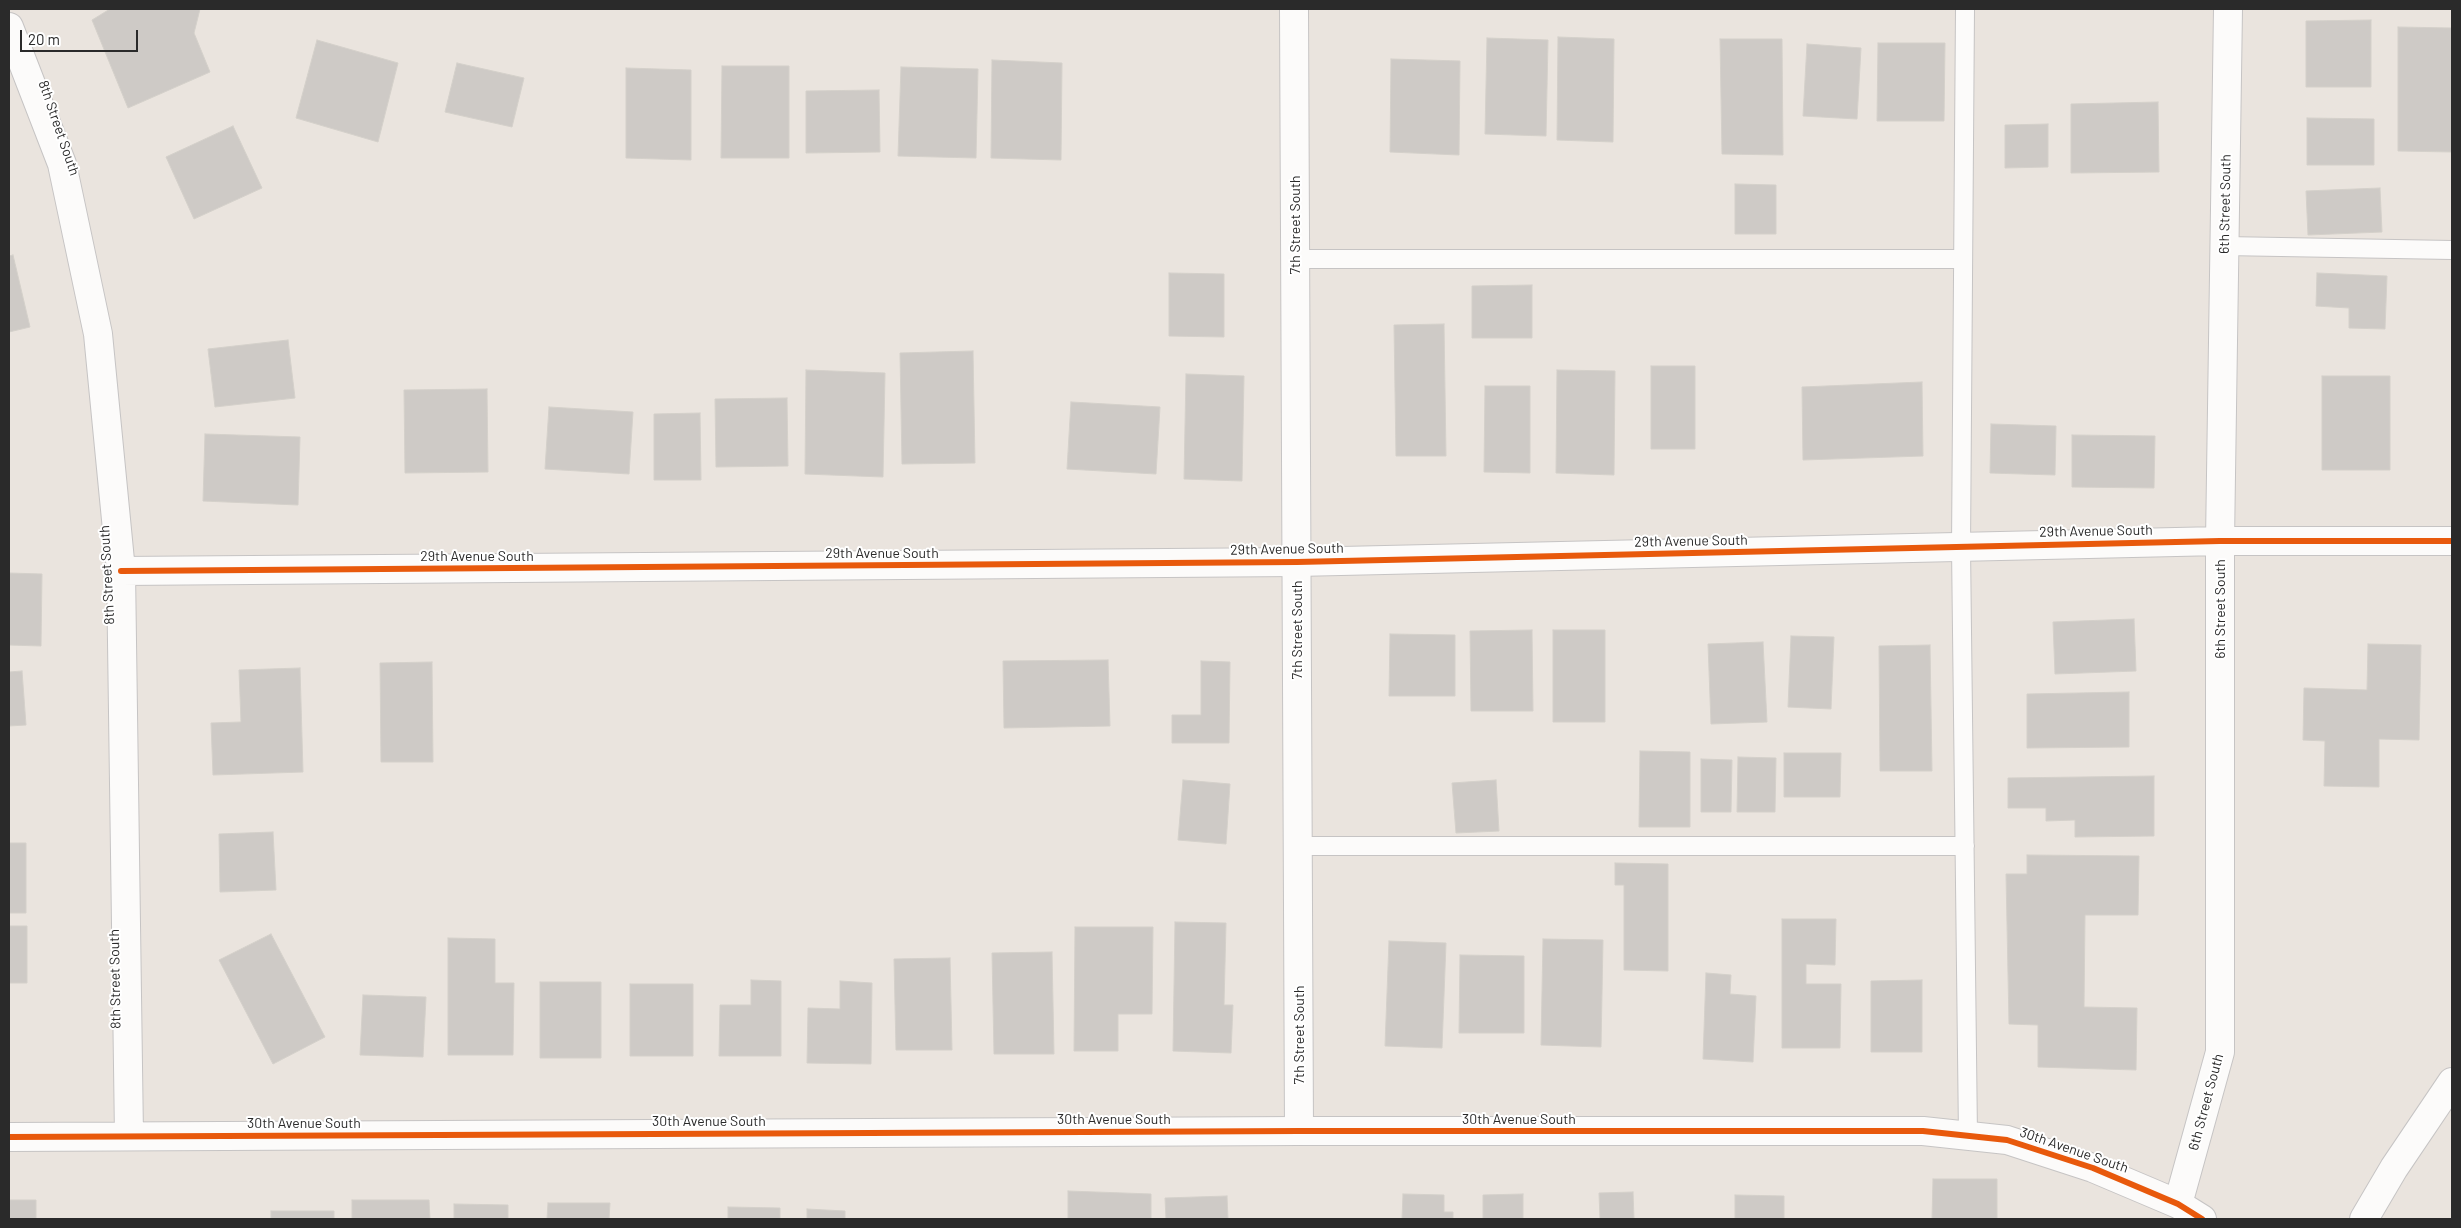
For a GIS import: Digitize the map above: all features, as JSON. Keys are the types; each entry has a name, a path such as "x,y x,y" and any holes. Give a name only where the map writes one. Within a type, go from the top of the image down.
{"street":[{"name":"7th Street South","path":"1294,9 1299,1131"},
{"name":"6th Street South","path":"2178,1204 2220,1052 2220,541 2228,9"},
{"name":"8th Street South","path":"9,27 62,164 98,334 121,571 129,1136"},
{"name":"29th Avenue South","path":"121,571 1297,562 2220,541 2452,541"},
{"path":"2364,1219 2394,1168 2452,1082"},
{"name":"30th Avenue South","path":"9,1137 1299,1131 1923,1131 2007,1140 2084,1165 2178,1204 2202,1219"}],"lane":[{"path":"1965,9 1961,547 1968,1136"},
{"path":"2224,246 2452,250"},
{"path":"1295,259 1963,259"},
{"path":"1298,846 1965,846"}],"building":[{"path":"110,9 200,9 194,33 210,72 128,108 92,20"},
{"path":"2371,20 2371,87 2306,87 2306,21"},
{"path":"2398,27 2452,28 2452,152 2398,151"},
{"path":"1558,37 1614,39 1613,142 1557,140"},
{"path":"1487,38 1548,40 1546,136 1485,134"},
{"path":"1720,39 1782,39 1783,155 1722,154"},
{"path":"317,40 398,63 378,142 296,118"},
{"path":"1878,43 1945,43 1944,121 1877,121"},
{"path":"1807,44 1861,48 1857,119 1803,116"},
{"path":"1391,59 1460,61 1459,155 1390,152"},
{"path":"992,60 1062,63 1061,160 991,158"},
{"path":"457,63 524,78 512,127 445,112"},
{"path":"722,66 789,66 789,158 721,158"},
{"path":"901,67 978,69 976,158 898,156"},
{"path":"626,68 691,70 691,160 626,158"},
{"path":"879,90 880,152 806,153 806,91"},
{"path":"2158,102 2159,172 2071,173 2071,104"},
{"path":"2307,118 2374,119 2374,165 2307,165"},
{"path":"2048,124 2048,167 2005,168 2005,125"},
{"path":"233,126 262,188 194,219 166,157"},
{"path":"1735,184 1776,185 1776,234 1735,234"},
{"path":"2380,188 2382,232 2308,235 2306,191"},
{"path":"13,255 30,327 9,332 9,256"},
{"path":"1169,273 1224,274 1224,337 1169,336"},
{"path":"2317,273 2387,276 2385,329 2349,328 2349,308 2316,306"},
{"path":"1532,285 1532,338 1472,338 1472,286"},
{"path":"1444,324 1446,456 1396,456 1394,325"},
{"path":"288,340 295,398 215,407 208,349"},
{"path":"973,351 975,463 902,464 900,353"},
{"path":"1651,366 1695,366 1695,449 1651,449"},
{"path":"806,370 885,373 883,477 805,474"},
{"path":"1557,370 1615,371 1614,475 1556,473"},
{"path":"1186,374 1244,376 1242,481 1184,479"},
{"path":"2322,376 2390,376 2390,470 2322,470"},
{"path":"1922,382 1923,456 1803,460 1802,387"},
{"path":"1485,386 1530,386 1530,473 1484,472"},
{"path":"487,389 488,472 405,473 404,390"},
{"path":"787,398 788,466 716,467 715,399"},
{"path":"1071,402 1160,407 1156,474 1067,469"},
{"path":"549,407 633,412 629,474 545,469"},
{"path":"700,413 701,480 654,480 654,414"},
{"path":"1991,424 2056,426 2055,475 1990,473"},
{"path":"205,434 300,437 298,505 203,501"},
{"path":"2072,435 2155,436 2154,488 2072,487"},
{"path":"9,573 42,574 41,646 9,645"},
{"path":"2134,619 2136,671 2055,674 2053,622"},
{"path":"1532,630 1533,711 1471,711 1470,631"},
{"path":"1553,630 1605,630 1605,722 1553,722"},
{"path":"1390,634 1455,635 1455,696 1389,696"},
{"path":"1791,636 1834,637 1831,709 1788,707"},
{"path":"1763,642 1767,722 1711,724 1708,644"},
{"path":"2368,644 2421,645 2419,740 2379,739 2379,787 2324,786 2325,741 2303,740 2304,688 2367,690"},
{"path":"1930,645 1932,771 1880,771 1879,646"},
{"path":"1108,660 1110,726 1004,728 1003,661"},
{"path":"1201,661 1230,662 1229,743 1172,743 1172,715 1201,715"},
{"path":"432,662 433,762 381,762 380,663"},
{"path":"300,668 303,772 213,775 211,723 241,722 239,670"},
{"path":"22,671 26,725 9,726 9,672"},
{"path":"2129,692 2129,747 2027,748 2027,694"},
{"path":"1640,751 1690,752 1690,827 1639,827"},
{"path":"1784,753 1841,753 1840,797 1784,797"},
{"path":"1738,757 1776,758 1775,812 1737,812"},
{"path":"1701,759 1732,760 1731,812 1701,812"},
{"path":"2154,776 2154,836 2075,837 2075,820 2046,821 2046,808 2008,808 2008,778"},
{"path":"1183,780 1230,784 1226,844 1178,840"},
{"path":"1496,780 1499,831 1456,833 1452,783"},
{"path":"273,832 276,890 220,892 219,834"},
{"path":"9,843 26,843 26,913 9,913"},
{"path":"2027,855 2139,856 2138,915 2085,915 2084,1007 2137,1008 2136,1070 2038,1067 2038,1025 2009,1024 2006,874 2027,874"},
{"path":"1615,863 1668,864 1668,971 1624,970 1624,885 1615,885"},
{"path":"1782,919 1836,919 1835,965 1806,964 1806,984 1841,984 1840,1048 1782,1048"},
{"path":"1175,922 1226,923 1224,1005 1233,1005 1231,1053 1173,1051"},
{"path":"9,926 27,926 27,983 9,983"},
{"path":"1075,927 1153,927 1152,1014 1118,1014 1118,1051 1074,1051"},
{"path":"271,934 325,1037 273,1064 219,960"},
{"path":"448,938 495,939 495,983 514,983 513,1055 448,1055"},
{"path":"1543,939 1603,940 1601,1047 1541,1045"},
{"path":"1389,941 1446,943 1442,1048 1385,1046"},
{"path":"1052,952 1054,1054 994,1054 992,953"},
{"path":"1460,955 1524,956 1524,1033 1459,1033"},
{"path":"950,958 952,1050 896,1050 894,959"},
{"path":"1706,973 1731,975 1730,994 1756,996 1753,1062 1703,1059"},
{"path":"751,980 781,981 781,1056 719,1056 720,1005 751,1005"},
{"path":"1922,980 1922,1052 1871,1052 1871,981"},
{"path":"840,981 872,983 871,1064 807,1063 808,1008 840,1009"},
{"path":"540,982 601,982 601,1058 540,1058"},
{"path":"630,984 693,984 693,1056 630,1056"},
{"path":"363,995 426,997 423,1057 360,1055"},
{"path":"1933,1179 1997,1179 1997,1219 1932,1219"},
{"path":"1068,1191 1151,1194 1151,1219 1068,1219"},
{"path":"1633,1192 1634,1219 1600,1219 1599,1193"},
{"path":"1403,1194 1444,1195 1444,1212 1453,1212 1453,1219 1402,1219"},
{"path":"1523,1194 1523,1219 1483,1219 1483,1195"},
{"path":"1735,1195 1784,1196 1784,1219 1735,1219"},
{"path":"1227,1196 1228,1219 1166,1219 1165,1198"},
{"path":"9,1200 36,1200 36,1219 9,1219"},
{"path":"352,1200 429,1200 430,1219 352,1219"},
{"path":"548,1203 610,1203 609,1219 547,1219"},
{"path":"454,1204 508,1205 508,1219 454,1219"},
{"path":"728,1207 780,1208 780,1219 728,1219"},
{"path":"807,1209 845,1211 845,1219 807,1219"},
{"path":"271,1211 334,1211 334,1219 271,1219"}],"cycle path":[{"path":"121,571 1297,562 2220,541 2452,541"},
{"path":"9,1137 1299,1131 1923,1131 2007,1140 2093,1168 2178,1204 2202,1219"}]}
